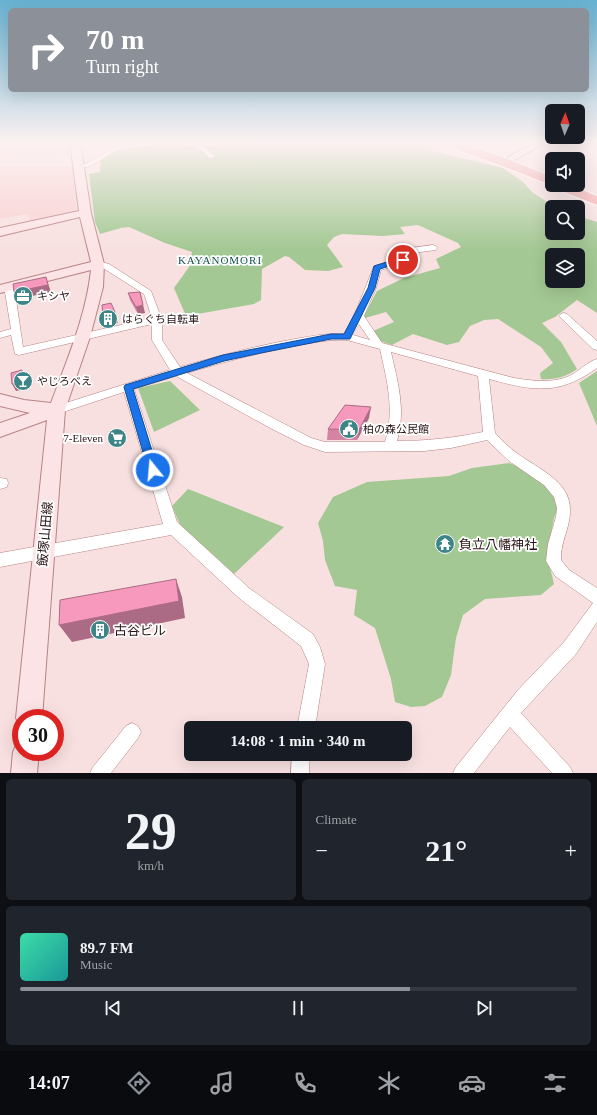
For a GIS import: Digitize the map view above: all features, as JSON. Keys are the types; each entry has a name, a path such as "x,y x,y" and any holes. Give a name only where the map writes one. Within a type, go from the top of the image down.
{"highway":[{"path":"576,192 597,201"}],"street":[{"name":"飯塚山田線","path":"30,709 57,410 83,337 96,287 98,264 85,213 80,178"},
{"path":"0,232 85,213"},
{"path":"347,337 371,288 376,268 403,260 400,252 433,248"},
{"path":"157,320 19,352 16,331 4,287 98,264 106,266 148,293 157,320 157,340 177,372 308,442 325,446 424,446 490,436"},
{"path":"358,316 382,346 394,388 397,410 395,425 389,446"},
{"path":"564,316 597,347"},
{"path":"0,335 16,331"},
{"path":"0,430 128,387 223,358 331,336 347,337 514,382 546,384 570,380 597,363"},
{"path":"483,373 490,436 516,460 546,478 556,490 562,501 565,511 553,554 557,568 597,597"},
{"path":"128,387 171,526 244,593 307,640 314,652 317,664 307,721"},
{"path":"0,400 24,406 57,410"},
{"path":"0,560 174,528"},
{"path":"462,773 524,696 570,648 597,609"},
{"path":"510,714 564,773"},
{"path":"100,773 132,732"},
{"path":"24,773 25,761"},
{"path":"300,773 301,761"}],"shaded area":[{"path":"0,178 73,178 77,212 31,223 28,214 0,219"}],"green space":[{"path":"90,178 517,178 532,192 545,201 545,240 585,240 585,218 597,222 597,313 577,300 555,317 542,323 561,342 577,369 560,377 541,379 540,373 553,363 541,347 498,319 484,320 470,326 459,342 447,345 413,334 392,345 380,341 373,331 394,322 386,312 365,318 364,316 377,291 404,278 440,268 436,259 461,247 458,243 418,225 400,227 405,234 383,236 342,234 334,237 327,245 343,267 328,271 305,270 289,257 285,256 262,269 261,300 254,304 186,316 174,288 189,267 192,252 165,243 129,227 100,234 95,222"},
{"path":"597,371 597,426 579,383"},
{"path":"170,381 200,410 154,432 138,388"},
{"path":"509,463 520,467 542,481 555,497 558,509 554,518 547,555 554,584 541,595 485,599 463,615 456,638 451,675 442,697 425,706 411,707 395,702 391,679 375,628 354,615 357,590 335,586 325,560 323,541 318,523 333,497 367,482 449,476 472,468"},
{"path":"188,489 284,527 234,574 180,525 172,506"}],"building":[{"path":"46,277 48,285 14,292 13,284"},
{"path":"140,292 143,305 136,307 128,293"},
{"path":"111,303 115,312 103,315 102,305"},
{"path":"22,370 23,382 12,384 11,373"},
{"path":"345,405 371,407 359,430 328,429"},
{"path":"176,579 179,601 59,625 60,600"}],"place":[{"name":"キシヤ","path":"23,296"},
{"name":"はらぐち自転車","path":"108,319"},
{"name":"やじろべえ","path":"23,381"},
{"name":"柏の森公民館","path":"349,429"},
{"name":"7-Eleven","path":"117,438"},
{"name":"負立八幡神社","path":"445,544"},
{"name":"古谷ビル","path":"100,630"}],"district":[{"name":"KAYANOMORI","path":"220,260"}],"route":[{"path":"153,470 128,387 223,358 331,336 347,337 371,288 376,268 403,260"}]}
